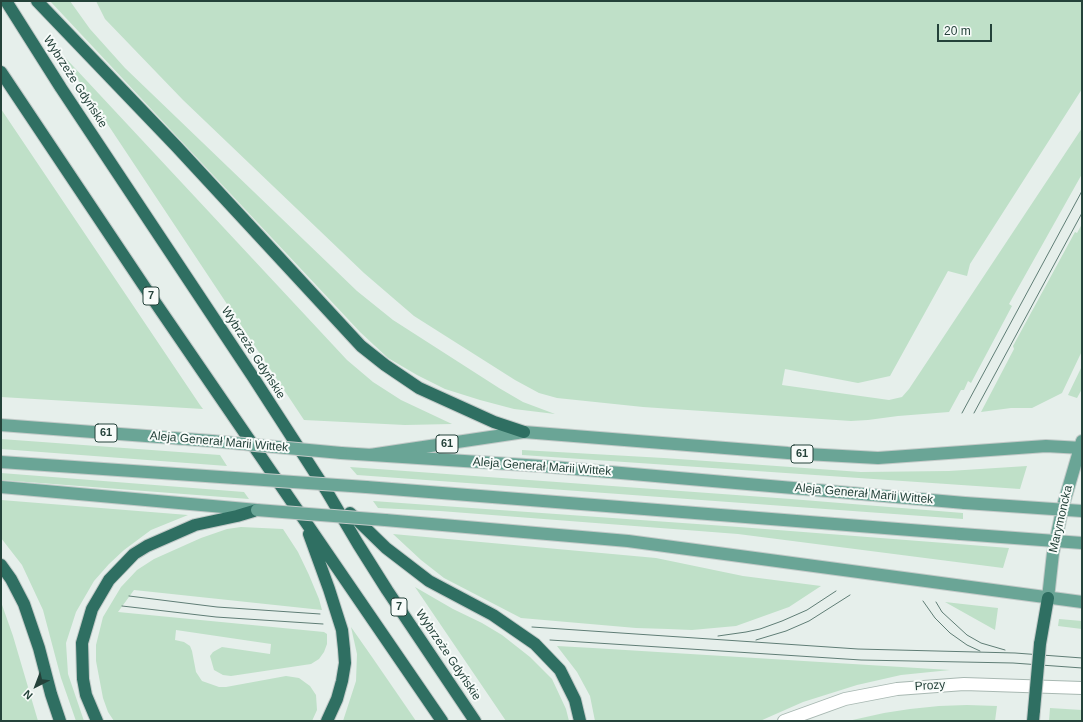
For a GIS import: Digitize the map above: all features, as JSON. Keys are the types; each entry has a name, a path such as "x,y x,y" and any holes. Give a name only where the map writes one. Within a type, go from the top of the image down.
{"highway":[{"name":"Wybrzeże Gdyńskie","path":"6,1 61,88 253,377 326,490 387,590 475,721"},
{"path":"37,1 176,146 361,346 385,365 419,388 494,422 524,432"},
{"name":"7","path":"1,72 144,286 442,721"},
{"path":"326,490 386,548 414,571 436,585 493,615 536,644 560,670 575,700 580,721"},
{"path":"97,721 86,695 83,679 82,643 92,609 109,580 134,554 153,543 195,525 257,510"},
{"path":"303,518 329,589 342,630 345,663 337,699 327,721"},
{"path":"1,565 11,579 24,604 39,648 60,721"},
{"path":"1034,715 1040,644 1048,598"}],"main road":[{"name":"Aleja Generał Marii Wittek","path":"1,425 212,441 341,454 549,466 965,503 1082,511"},
{"name":"61","path":"370,455 524,432 788,453 878,458 1027,447 1081,445"},
{"name":"Marymoncka","path":"1048,598 1053,553 1062,506 1081,445"},
{"path":"1,462 366,487 961,534 1082,542"},
{"path":"1,487 628,541 1082,602"}],"street":[{"name":"Prozy","path":"784,721 845,699 897,689 964,684 1082,688"}],"green space":[{"path":"50,1 70,1 90,29 125,68 357,291 393,320 499,388 523,402 555,414 514,409 445,389 388,358 360,332"},
{"path":"96,1 1082,1 1082,89 970,264 967,276 948,271 890,376 858,383 785,369 782,385 889,400 902,397 909,389 1082,128 1082,174 1009,304 1012,306 971,383 968,381 964,390 961,390 949,412 851,421 643,407 557,398 539,393 515,380 414,316 364,273 183,100 105,19"},
{"path":"59,51 347,360 373,382 401,400 452,424 405,425 304,420"},
{"path":"1,109 200,405 203,409 1,397"},
{"path":"1082,224 1082,351 1062,393 1032,408 1011,408 981,412 1014,349 1013,346 1075,232 1077,233"},
{"path":"1082,366 1082,389 1077,398 1068,395"},
{"path":"1,439 220,455 227,466 1,449"},
{"path":"522,450 664,458 861,472 949,471 1027,466 1020,489 522,455"},
{"path":"350,467 963,513 963,519 357,475"},
{"path":"1,473 244,492 249,499 1,480"},
{"path":"1,500 188,515 151,530 124,550 94,581 76,612 66,643 68,674 84,721 76,721 61,678 43,610 22,565 1,538"},
{"path":"373,501 1009,548 1003,568 738,534 440,511 378,508"},
{"path":"241,527 283,529 298,552 319,599 322,610 134,590 118,612 324,632 327,634 327,644 324,652 319,659 311,664 231,676 223,675 214,670 210,656 213,652 222,647 270,654 271,644 176,630 175,640 184,642 190,646 196,672 202,681 219,687 226,687 286,676 299,678 310,686 316,695 317,710 312,721 114,721 108,712 103,698 96,661 96,645 103,617 121,587 137,570 154,559 201,538 227,529"},
{"path":"393,534 656,558 743,576 821,586 789,607 736,626 692,630 636,628 521,618 444,578 421,560"},
{"path":"415,587 502,635 530,657 552,679 566,709 569,721 506,721"},
{"path":"1,602 13,636 38,721 1,721"},
{"path":"945,602 998,608 995,630"},
{"path":"1059,619 1082,621 1082,629 1058,626"},
{"path":"351,627 416,721 343,721 356,681 357,654"},
{"path":"557,646 950,670 901,675 857,685 803,702 760,721 595,721 590,696 577,672"},
{"path":"967,705 997,706 995,721 848,721 910,709"},
{"path":"1050,708 1082,710 1082,721 1049,721"}],"tram line":[{"path":"962,413 1082,191"},
{"path":"974,413 1082,213"},
{"path":"718,636 760,629 782,621 807,610 836,591"},
{"path":"756,640 786,631 809,621 850,595"},
{"path":"129,596 217,607 320,614"},
{"path":"923,601 935,618 950,633 967,645 980,651"},
{"path":"936,602 942,612 967,635 981,643 1005,650"},
{"path":"122,606 216,617 323,624"},
{"path":"532,627 858,649 1015,653 1082,658"},
{"path":"550,640 861,660 1013,663 1082,668"}]}
